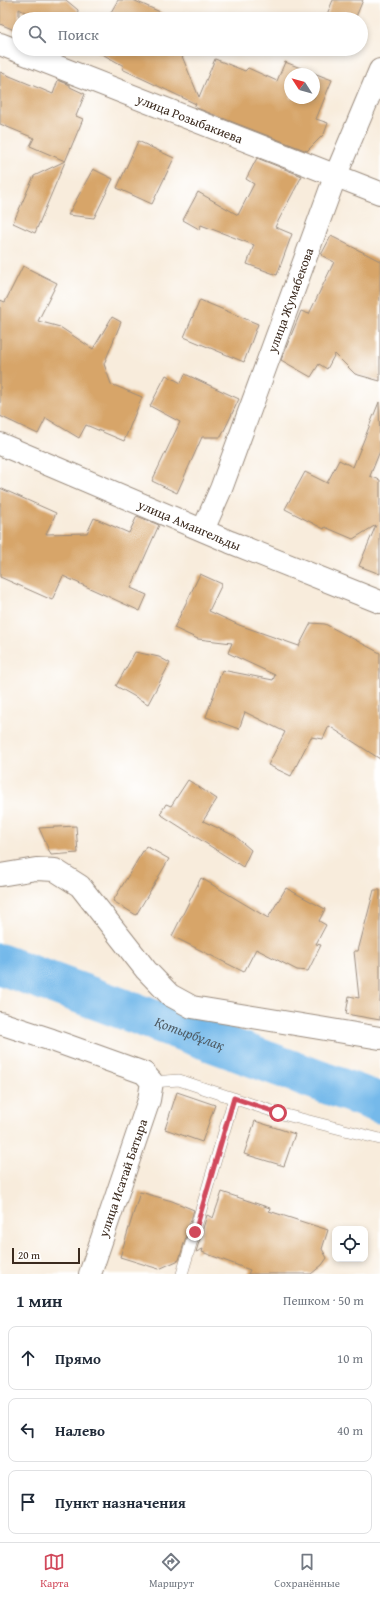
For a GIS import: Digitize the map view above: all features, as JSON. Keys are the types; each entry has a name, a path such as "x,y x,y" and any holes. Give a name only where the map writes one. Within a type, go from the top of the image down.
{"street":[{"name":"улица Розыбакиева","path":"0,44 12,49"},
{"name":"улица Розыбакиева","path":"30,56 335,177 380,193"},
{"name":"улица Жумабекова","path":"203,530 224,481 335,177 380,70"},
{"name":"улица Амангельды","path":"0,444 203,530 380,602"},
{"path":"0,875 36,869 55,870 80,886 146,970 170,995 192,1007 380,1038"},
{"path":"0,1023 144,1073 152,1082"},
{"name":"улица Исатай Батыра","path":"90,1274 149,1100 152,1082"}],"lane":[{"path":"152,1082 179,1080 278,1113 380,1139"},
{"path":"182,1274 234,1098"}],"building":[{"path":"0,0 66,0 78,10 78,12 25,12 19,9 19,12 12,12 12,29 0,24"},
{"path":"118,0 133,0 160,12 111,12"},
{"path":"333,0 363,0 358,12 328,12"},
{"path":"106,56 182,56 199,97 215,59 245,71 248,68 277,81 285,62 301,68 284,68 284,104 320,104 320,75 332,80 316,119 328,123 324,134 307,151 194,107 196,104 122,69 124,66"},
{"path":"0,72 53,94 58,80 85,94 76,116 83,119 35,233 13,223 34,176 65,161 30,146 34,138 0,124"},
{"path":"138,141 174,158 152,204 117,188"},
{"path":"257,158 302,176 275,227 292,234 277,275 247,264 254,245 201,225 199,229 183,220 198,192 238,215 254,184 246,179"},
{"path":"93,169 113,179 94,218 68,215"},
{"path":"331,236 380,261 380,381 355,374 335,354 327,369 319,364 311,377 281,360 301,311 309,314 334,262 321,255"},
{"path":"23,266 57,283 38,321 60,327 93,349 112,317 121,322 104,364 111,384 142,397 124,441 86,425 79,438 46,418 38,434 0,416 0,300 5,302"},
{"path":"200,300 258,324 244,362 184,337"},
{"path":"185,374 239,399 221,437 202,437 177,493 152,481 180,422 150,406 166,375 181,383"},
{"path":"379,402 380,451 370,476 380,480 380,574 359,566 376,525 353,539 325,527 324,529 285,509 305,472 327,483 339,460 353,467"},
{"path":"0,488 56,513 46,534 87,533 94,518 129,533 137,516 159,525 131,588 147,595 140,611 63,576 52,600 0,577"},
{"path":"200,574 222,584 209,611 239,625 299,646 311,623 325,624 380,653 380,759 329,726 323,739 311,737 291,776 268,765 285,732 245,712 239,729 206,717 222,670 273,680 275,675 228,653 232,643 198,639 174,628"},
{"path":"135,652 159,657 170,663 148,704 116,686"},
{"path":"188,780 217,799 203,821 235,836 251,850 243,867 160,814 166,804 171,806"},
{"path":"76,826 78,853 51,855 39,828"},
{"path":"146,846 169,859 136,915 113,901"},
{"path":"201,878 268,918 286,888 325,909 319,921 326,925 316,944 321,945 308,971 297,970 256,949 244,972 172,936"},
{"path":"374,890 380,890 380,1020 346,1014 349,996 359,998 354,951 358,951"},
{"path":"177,1092 215,1105 202,1142 165,1129"},
{"path":"255,1121 295,1134 284,1166 244,1154"},
{"path":"140,1192 172,1201 194,1210 179,1260 159,1269 120,1257"},
{"path":"222,1192 270,1208 269,1211 328,1230 322,1249 327,1258 322,1265 311,1274 248,1274 250,1270 202,1252 203,1249 196,1252 207,1215 213,1218"}],"waterway":[{"name":"Қотырбұлақ","path":"0,964 380,1103"}],"route":[{"path":"195,1232 234,1098 278,1113"}]}
